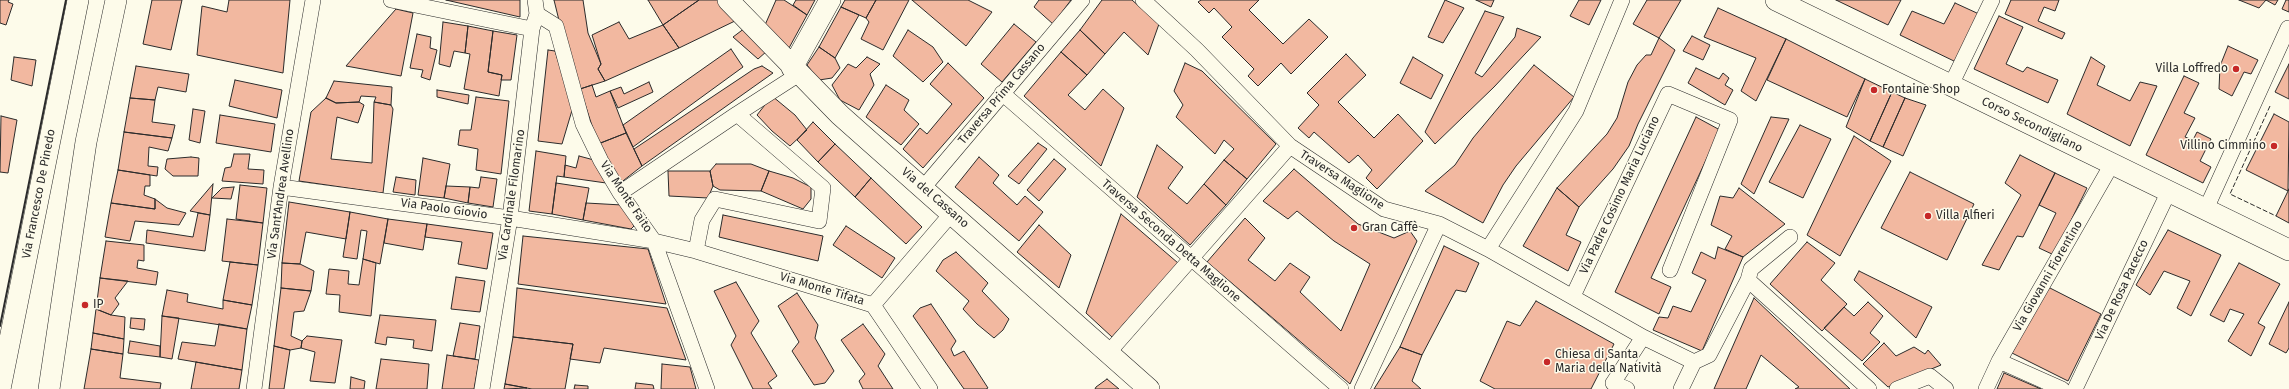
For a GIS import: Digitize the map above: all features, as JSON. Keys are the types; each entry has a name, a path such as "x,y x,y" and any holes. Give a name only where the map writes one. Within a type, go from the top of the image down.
{"main road":[{"name":"Via Francesco De Pinedo","path":"0,389 78,0"},
{"path":"49,389 86,142 116,0"},
{"name":"Via del Cassano","path":"728,0 795,71 840,115 1149,389"},
{"path":"795,71 830,0"},
{"name":"Corso Secondigliano","path":"1776,0 2289,250"}],"street":[{"name":"Via Sant'Andrea Avellino","path":"254,389 281,187 313,0"},
{"path":"391,0 532,29"},
{"name":"Traversa Prima Cassano","path":"923,188 1082,0"},
{"name":"Traversa Maglione","path":"1143,0 1197,50 1290,146 1384,209 1439,224 1573,296 1643,338 1694,362"},
{"path":"1488,249 1576,111 1622,0"},
{"path":"1951,85 1992,0"},
{"name":"Via Cardinale Filomarino","path":"482,389 510,218 532,29 536,7"},
{"name":"Via Monte Faito","path":"536,7 556,26 582,124 601,161 620,193 654,241 707,389"},
{"path":"2206,209 2288,28"},
{"path":"620,193 737,114 795,71"},
{"name":"Traversa Seconda Detta Maglione","path":"1002,93 1341,389"},
{"name":"Via Padre Cosimo Maria Luciano","path":"1573,296 1668,94 1730,120 1670,270"},
{"path":"696,251 702,220 715,199 819,221 823,188 737,114"},
{"path":"1109,352 1290,146"},
{"name":"Via Giovanni Fiorentino","path":"1986,389 1999,361 2112,164"},
{"name":"Via Paolo Giovio","path":"281,187 510,218 654,241"},
{"name":"Via De Rosa Pacecco","path":"2075,389 2169,191"},
{"name":"Via Monte Tifata","path":"654,241 696,251 873,305 952,213"},
{"path":"1362,389 1439,224"},
{"path":"1681,389 1694,362 1709,355 1748,280 1751,269 1790,237"},
{"path":"1748,280 1869,389"},
{"path":"873,305 930,389"},
{"path":"1627,389 1612,386 1643,338"},
{"path":"1999,361 2062,389"},
{"path":"1897,389 1930,376 1946,389"}],"building":[{"path":"0,0 9,0 8,2 13,4 6,25 0,23"},
{"path":"152,0 182,0 171,50 143,44"},
{"path":"229,0 290,0 283,73 197,55 202,6 227,12"},
{"path":"446,0 520,0 520,17"},
{"path":"554,0 583,0 588,33 601,64 598,69 605,81 580,89 571,69"},
{"path":"648,0 699,0 663,25"},
{"path":"699,0 717,0 737,20 679,48 663,25"},
{"path":"776,0 784,0 807,15 789,48 765,25"},
{"path":"796,0 815,0 807,15 793,5"},
{"path":"845,0 876,0 866,18 841,7"},
{"path":"876,0 909,0 883,50 861,39 869,22 866,18"},
{"path":"912,0 968,0 992,12 966,46"},
{"path":"1039,0 1071,0 1053,24 1034,7"},
{"path":"1102,0 1132,0 1159,24 1148,55 1124,32 1105,54 1080,30"},
{"path":"1201,0 1259,0 1249,10 1283,44 1309,19 1328,37 1291,74 1281,63 1258,86 1248,76 1254,69 1222,37 1232,27 1214,8 1209,13 1198,2"},
{"path":"1445,0 1464,8 1443,43 1428,37"},
{"path":"1476,0 1494,0 1491,7"},
{"path":"1579,0 1601,0 1589,25 1570,16"},
{"path":"1647,0 1681,0 1659,38 1633,24"},
{"path":"1836,0 1901,0 1888,25"},
{"path":"2011,0 2059,0 2055,11 2044,7 2038,21 2065,33 2062,39 2005,14"},
{"path":"2239,0 2266,0 2259,8"},
{"path":"2266,0 2278,0 2275,5"},
{"path":"2286,0 2289,0 2289,12 2282,9"},
{"path":"1955,3 1979,14 1956,62 1900,35 1912,11 1944,24"},
{"path":"841,7 859,15 835,58 819,47"},
{"path":"1718,8 1786,39 1756,101 1741,91 1756,58 1704,37"},
{"path":"396,9 413,13 401,76 346,66"},
{"path":"1485,11 1504,17 1475,73 1482,77 1515,37 1517,28 1541,37 1494,87 1435,144 1425,132"},
{"path":"1999,16 2023,27 2006,64 2023,72 2027,67 2058,80 2048,103 1974,69"},
{"path":"443,22 468,26 465,53 454,51 450,67 439,64"},
{"path":"619,22 629,39 663,25 679,48 605,81 598,69 601,64 592,35"},
{"path":"1014,24 1036,42 1002,82 981,64"},
{"path":"468,26 493,31 488,72 502,75 499,96 464,89 470,54 465,53"},
{"path":"745,28 767,51 758,59 733,37"},
{"path":"908,30 933,47 943,62 923,82 893,56"},
{"path":"1080,30 1105,54 1087,75 1061,52"},
{"path":"493,31 517,35 511,80 501,80 502,75 488,72"},
{"path":"417,34 431,37 430,48 437,50 430,80 421,77 423,70 410,68"},
{"path":"1692,36 1710,45 1703,60 1683,51"},
{"path":"1659,38 1675,50 1638,124 1629,146 1613,169 1579,207 1557,188 1607,134 1617,118 1628,82 1637,65 1646,55 1651,55"},
{"path":"1786,39 1865,79 1847,117 1767,80"},
{"name":"Villa Loffredo","path":"2228,46 2258,60 2251,74 2244,72 2232,96 2219,89 2220,66"},
{"path":"819,47 835,58 840,68 832,78 819,80 807,65"},
{"path":"731,49 743,67 633,147 623,125"},
{"path":"548,50 555,51 573,107 562,144 538,141"},
{"path":"1061,52 1087,75 1068,95 1085,110 1103,89 1124,108 1101,166 1024,96"},
{"path":"1346,54 1366,75 1338,102 1374,138 1398,114 1423,141 1377,189 1366,178 1372,170 1358,155 1349,163 1314,132 1309,138 1298,128 1319,105 1307,93"},
{"path":"14,57 36,60 32,86 11,80"},
{"path":"867,57 880,64 870,74 874,85 859,110 840,100 832,85 848,64 856,68"},
{"path":"1413,57 1443,75 1431,99 1400,83"},
{"path":"2091,57 2105,66 2097,85 2130,101 2140,82 2157,86 2130,146 2067,114"},
{"path":"948,63 984,98 923,168 903,149 920,128 927,134 952,104 930,84"},
{"path":"1185,63 1202,71 1276,144 1247,179 1224,160 1234,149 1224,140 1215,154 1176,117 1183,105 1174,91"},
{"path":"2289,64 2289,99 2275,92"},
{"path":"1534,65 1574,97 1516,166 1503,185 1483,223 1425,191 1455,165 1473,138"},
{"path":"136,66 189,74 186,92 158,87 155,100 130,98"},
{"path":"762,66 773,73 642,166 634,149 754,69"},
{"path":"1696,68 1719,79 1723,73 1729,78 1725,85 1733,90 1725,105 1688,83"},
{"path":"2184,76 2199,83 2184,113 2195,118 2185,137 2193,140 2197,132 2211,139 2200,161 2211,167 2203,183 2146,155"},
{"path":"1865,79 1892,92 1870,141 1846,127"},
{"path":"235,80 282,90 277,118 229,106"},
{"path":"334,81 392,87 391,105 374,102 376,97 361,96 359,102 336,103 326,98"},
{"path":"649,82 653,92 618,108 610,91 621,87 624,94"},
{"path":"592,85 596,97 610,91 626,133 598,144 580,89"},
{"path":"886,85 909,100 904,110 919,124 901,145 866,117"},
{"path":"437,90 469,95 468,104 437,97"},
{"path":"1892,92 1905,98 1883,147 1870,141"},
{"path":"772,96 795,115 807,130 790,146 772,131 757,115"},
{"path":"476,97 509,101 501,174 476,170 478,149 458,145 460,130 471,130"},
{"path":"130,98 155,100 152,122 175,125 172,138 124,132"},
{"path":"326,98 336,103 359,102 364,105 358,123 337,117 331,159 372,163 374,102 391,105 393,109 383,193 299,181 311,112"},
{"path":"1905,98 1926,105 1903,156 1883,147"},
{"path":"193,109 205,111 200,143 189,140"},
{"name":"Villino Cimmino","path":"2274,114 2289,122 2288,191 2246,170"},
{"path":"220,115 275,124 271,152 216,143"},
{"path":"1,116 17,120 8,173 0,172"},
{"path":"1696,117 1720,130 1651,278 1671,287 1659,314 1615,292"},
{"path":"1771,117 1789,119 1754,194 1741,184"},
{"path":"813,122 835,144 818,162 797,140"},
{"path":"1800,125 1831,139 1803,198 1769,182"},
{"path":"124,132 172,138 168,151 149,147 148,166 158,167 157,176 118,170"},
{"path":"626,133 642,166 619,184 598,144"},
{"path":"1854,136 1891,161 1840,256 1807,235"},
{"path":"1038,143 1047,149 1019,184 1008,176"},
{"path":"835,144 871,178 855,197 818,162"},
{"path":"1157,145 1183,167 1168,188 1187,204 1204,184 1226,205 1190,245 1137,197"},
{"path":"536,151 566,156 564,177 557,176 552,214 529,211"},
{"path":"234,154 250,154 248,169 264,170 263,184 222,181 225,168 231,167"},
{"path":"2020,155 2055,173 2023,237 2017,236 1999,270 1982,265 2021,195 2005,183"},
{"path":"579,156 594,160 606,183 564,177 565,165 576,168"},
{"path":"191,157 199,158 198,176 173,176 165,169 167,159"},
{"path":"979,157 999,175 993,183 1017,205 1025,196 1043,212 1019,241 955,187"},
{"path":"423,158 450,164 444,198 418,195"},
{"path":"1054,159 1066,169 1039,201 1027,190"},
{"path":"1224,160 1247,179 1226,205 1204,184"},
{"path":"716,164 751,164 769,171 761,191 720,190 713,186 710,171"},
{"path":"1294,169 1358,224 1394,238 1410,231 1417,241 1350,384 1207,262 1245,218 1265,238 1248,260 1275,281 1290,263 1310,277 1300,292 1341,331 1370,264 1334,241 1297,211 1288,219 1263,201"},
{"path":"118,170 150,175 150,186 145,186 144,195 155,199 155,209 111,203"},
{"path":"668,171 710,171 713,186 708,198 669,196"},
{"path":"769,171 793,178 811,187 811,199 803,209 761,191"},
{"name":"Villa Alfieri","path":"1910,172 1974,204 1947,260 1881,228"},
{"path":"2055,173 2087,188 2054,255 2039,248 2056,213 2039,205"},
{"path":"396,177 416,180 415,195 393,192"},
{"path":"481,177 497,179 493,207 468,203 470,187 479,188"},
{"path":"871,178 922,227 906,244 855,197"},
{"path":"556,183 589,188 583,220 552,214"},
{"path":"213,184 210,215 190,211"},
{"path":"240,185 267,188 263,223 236,219"},
{"path":"446,186 470,187 468,203 444,198"},
{"path":"234,187 231,199 212,198 222,188"},
{"path":"1557,188 1579,207 1566,235 1581,242 1568,271 1523,246"},
{"path":"1739,188 1785,224 1743,257 1725,249 1732,236 1711,225 1720,196 1733,198"},
{"path":"2289,189 2289,223 2276,216"},
{"path":"155,199 167,208 186,213 179,225 135,221 130,241 105,237 111,203 155,209"},
{"path":"289,202 350,212 346,239 306,232 300,264 282,263"},
{"path":"586,203 622,205 634,226 631,229 583,220"},
{"path":"350,212 388,219 380,264 363,259 367,231 361,230 357,259 343,257"},
{"path":"198,213 210,215 205,251 146,243 147,230 193,237"},
{"path":"1121,214 1178,263 1112,337 1086,313"},
{"path":"723,215 823,236 818,261 719,237"},
{"path":"227,219 263,223 258,265 222,261"},
{"path":"388,219 427,224 423,250 384,243"},
{"path":"427,224 493,233 487,269 458,264 462,242 425,237"},
{"path":"1039,225 1071,255 1059,288 1017,252"},
{"path":"846,226 895,258 882,278 833,245"},
{"path":"2168,230 2221,255 2191,316 2177,308 2190,281 2164,271 2150,295 2136,285"},
{"path":"523,236 648,249 666,304 518,284"},
{"path":"106,241 144,245 144,261 138,260 137,268 158,272 156,285 100,278"},
{"path":"1807,242 1835,263 1821,280 1847,304 1822,331 1770,284"},
{"path":"1444,246 1479,263 1466,292 1456,290 1422,355 1400,347"},
{"path":"1718,247 1743,257 1702,351 1653,330 1659,317 1668,318 1673,306 1691,312 1706,280 1692,273 1701,252 1715,259"},
{"path":"956,252 988,283 982,291 1009,319 1003,330 994,338 977,324 963,309 969,301 936,271 943,260"},
{"path":"363,259 376,263 371,316 339,312 340,295 326,294 329,269 349,271 348,284 359,285"},
{"path":"230,262 258,265 252,305 223,300"},
{"path":"282,263 300,264 314,271 311,291 281,288"},
{"path":"2239,263 2280,284 2258,323 2265,327 2251,356 2228,341 2244,314 2230,309 2224,322 2210,315"},
{"path":"1859,271 1932,307 1916,338 1854,280"},
{"path":"456,277 485,281 480,312 451,309"},
{"path":"100,278 128,281 115,298 119,304 111,315 96,309"},
{"path":"736,282 759,321 751,333 777,376 768,383 772,389 753,389 731,345 736,336 714,291"},
{"path":"2048,287 2101,314 2068,381 2012,353"},
{"path":"281,288 311,291 304,311 294,312 291,336 302,341 301,348 290,350 274,346"},
{"path":"517,288 667,308 686,360 604,348 600,363 570,359 573,344 513,337"},
{"path":"167,290 188,294 187,302 223,309 223,300 252,305 247,329 162,316"},
{"path":"797,293 818,325 815,338 834,371 825,383 814,385 792,351 799,342 778,306"},
{"path":"1754,298 1850,389 1795,389 1799,387 1761,355 1746,389 1714,389"},
{"name":"Chiesa di Santa Maria della Natività","path":"1536,301 1614,344 1591,389 1495,389 1480,381 1507,321 1520,326"},
{"path":"1868,302 1883,316 1870,333 1880,342 1862,361 1824,328 1844,307 1854,316"},
{"path":"2289,302 2289,348 2286,353 2269,344"},
{"path":"931,304 956,341 951,349 954,356 964,351 988,388 964,389 913,316 920,308"},
{"path":"96,309 111,315 125,317 124,339 93,333"},
{"path":"380,315 436,320 432,351 413,348 414,340 387,337 386,345 375,343"},
{"path":"162,316 179,318 172,359 160,357"},
{"path":"131,318 145,319 144,330 130,328"},
{"path":"460,323 480,326 475,359 453,356"},
{"path":"219,324 247,329 242,370 178,359 182,342 215,346"},
{"path":"863,324 885,354 878,366 893,389 863,389 859,381 865,374 841,340"},
{"path":"93,333 124,339 123,354 91,349"},
{"path":"307,336 342,340 335,383 310,381 315,352 301,348 302,341"},
{"path":"513,337 573,344 565,389 532,389 505,384"},
{"path":"130,341 160,346 160,357 128,353"},
{"path":"1884,343 1896,356 1914,347 1925,354 1928,350 1941,365 1888,387 1863,364"},
{"path":"274,346 290,350 284,389 269,389"},
{"path":"1400,347 1422,355 1412,381 1421,389 1374,389"},
{"path":"91,349 123,354 120,378 161,383 160,389 84,389"},
{"path":"447,355 479,360 474,389 442,389"},
{"path":"381,359 429,364 427,389 376,389"},
{"path":"196,362 242,370 239,389 191,389"},
{"path":"662,364 690,367 696,389 661,389"},
{"path":"2004,373 2041,389 1997,389"},
{"path":"351,377 365,381 364,389 350,389"},
{"path":"1107,379 1119,389 1095,389 1096,387"},
{"path":"636,383 653,385 654,389 635,389"},
{"path":"505,384 527,388 504,389"},
{"path":"575,385 588,386 588,389 574,389"}],"fence":[{"path":"2270,106 2230,194 2276,216"}],"wall":[{"path":"0,326 66,0"}],"place":[{"name":"Villa Loffredo","path":"2236,69"},
{"name":"Fontaine Shop","path":"1874,90"},
{"name":"Villino Cimmino","path":"2274,146"},
{"name":"Villa Alfieri","path":"1928,216"},
{"name":"Gran Caffè","path":"1354,228"},
{"name":"IP","path":"85,305"},
{"name":"Chiesa di Santa Maria della Natività","path":"1547,362"}]}
